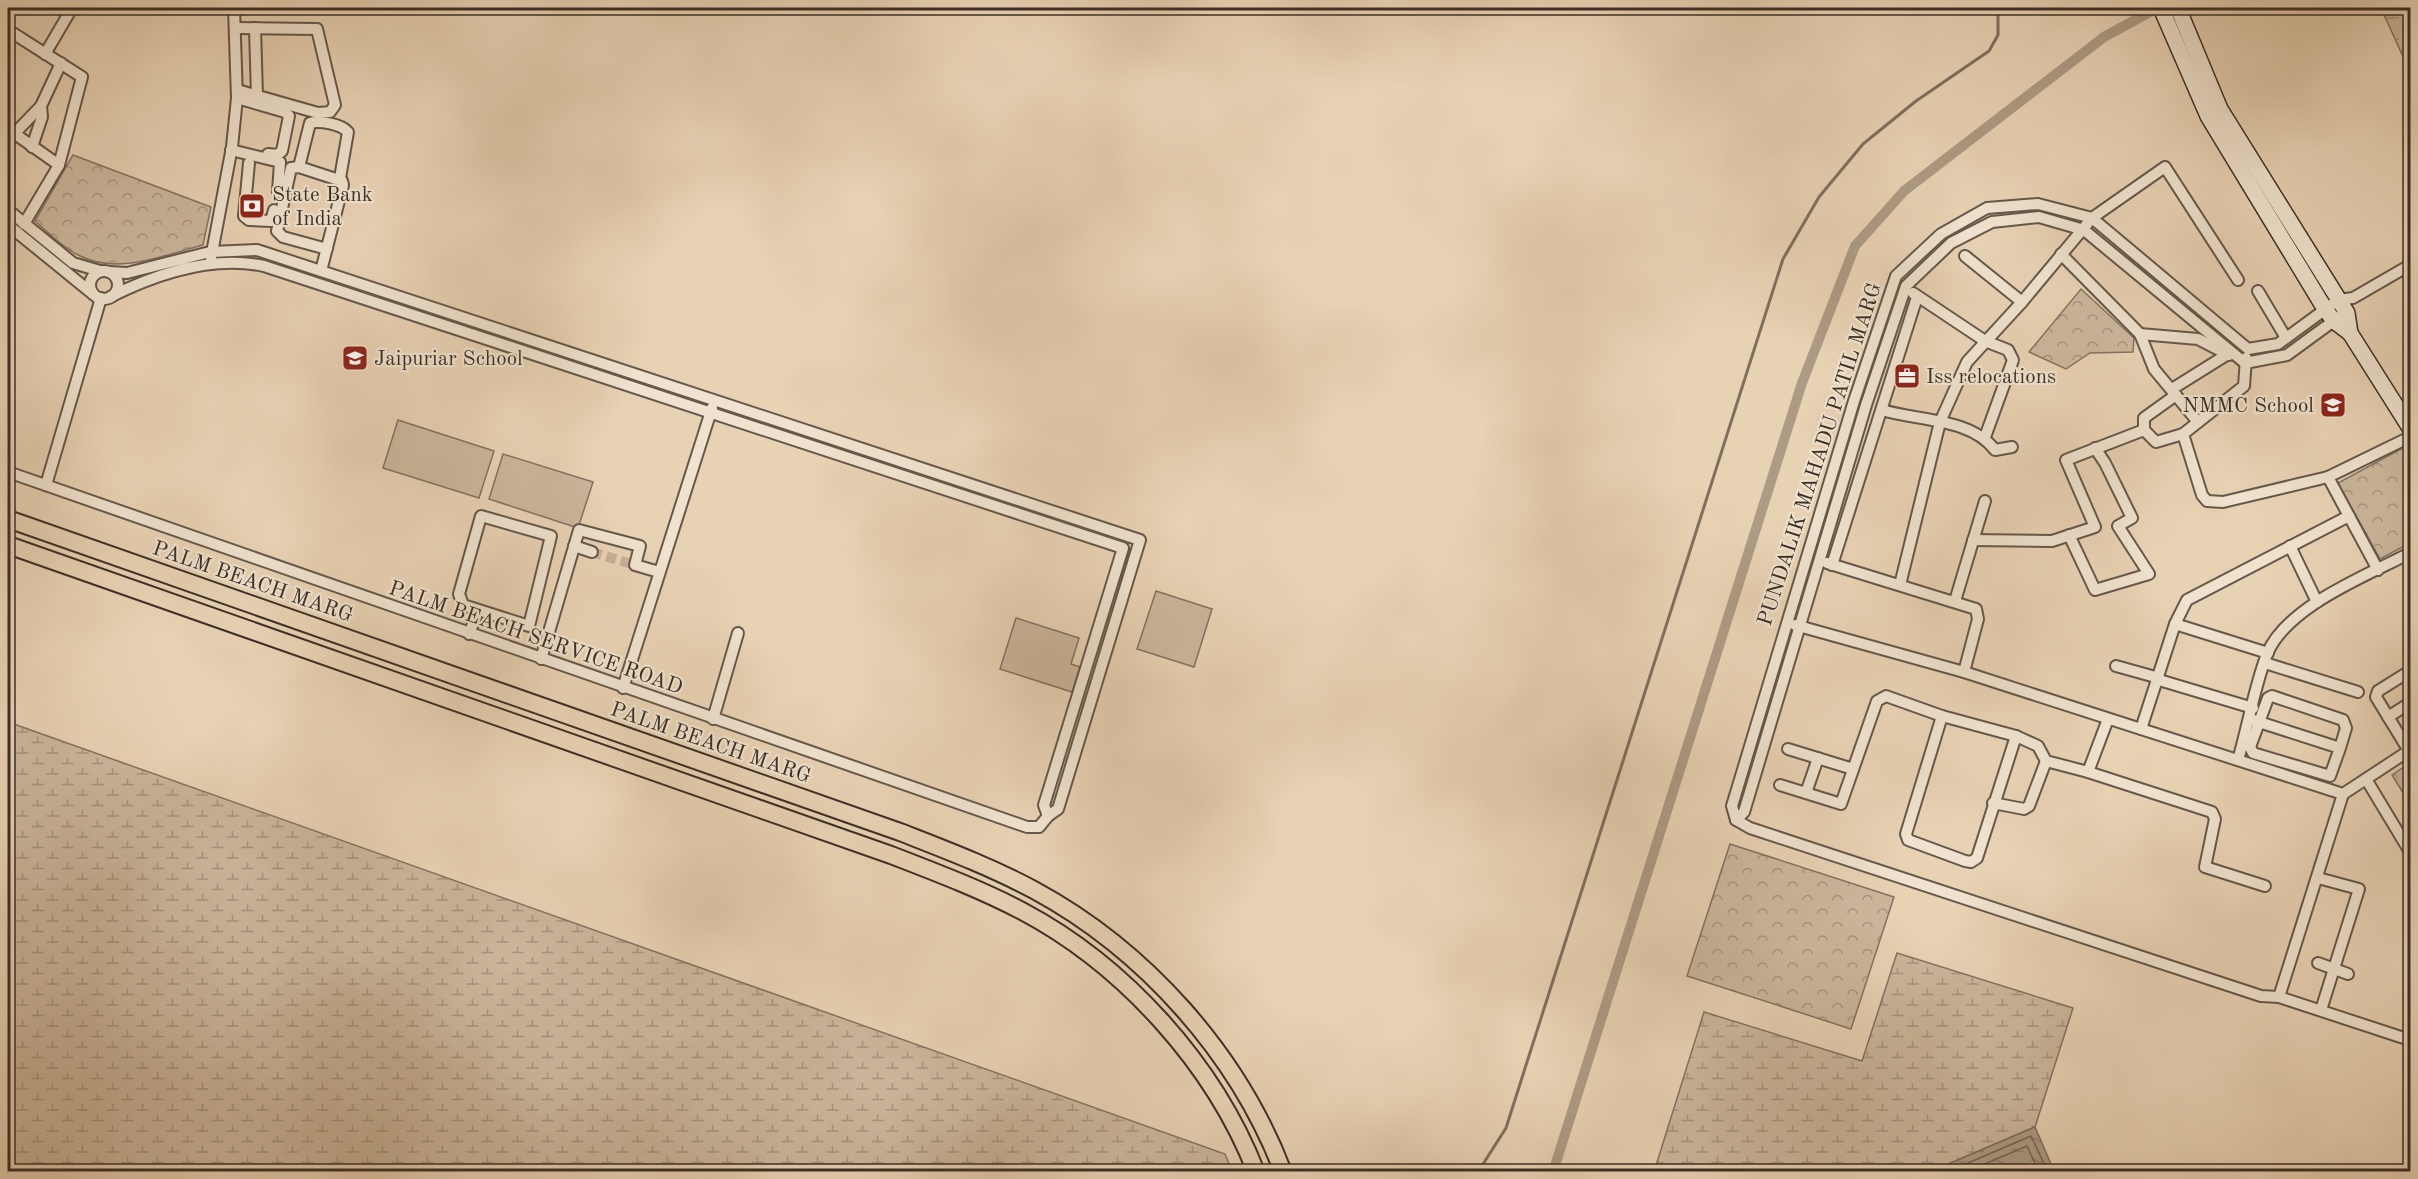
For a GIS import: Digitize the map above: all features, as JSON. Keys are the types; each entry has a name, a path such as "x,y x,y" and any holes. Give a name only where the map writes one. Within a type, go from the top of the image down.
{"main road":[{"path":"2161,8 2183,38 2220,109 2339,308 2350,333 2410,428"},
{"path":"2178,8 2183,38"},
{"name":"PALM BEACH MARG","path":"8,519 900,832 975,861 1036,890 1093,928 1147,972 1207,1036 1271,1140 1283,1172"},
{"path":"8,545 891,855 964,884 1023,912 1078,948 1130,990 1187,1052 1216,1093 1248,1151 1256,1172"}],"street":[{"path":"45,54 72,8"},
{"path":"211,264 210,252 232,148 237,94 238,68 234,8"},
{"path":"236,28 318,29 335,105 330,112 318,113 258,96 237,94"},
{"path":"255,28 258,96"},
{"path":"8,30 80,74 82,81 59,165 24,224"},
{"path":"32,147 42,117 41,106 61,63"},
{"path":"238,68 256,68"},
{"path":"232,148 275,156 279,154 289,120 285,112 237,94"},
{"path":"41,106 11,132 59,165"},
{"path":"299,167 310,123 343,127 348,132 340,178 343,185 321,271"},
{"path":"232,148 280,162 281,169 271,221 249,220 244,216 249,163"},
{"path":"327,249 283,237 277,231 289,171 299,167 340,178"},
{"path":"1900,585 1940,422 1966,362 2022,302 2092,218 2165,167 2238,280"},
{"name":"PUNDALIK MAHADU PATIL MARG","path":"2246,363 2084,230 2039,217 1992,222 1951,243 1906,286 1819,561 1802,627 1744,812 1736,820 1732,806 1786,622 1854,401 1896,276 1941,234 1987,208 2038,204 2092,218 2248,349"},
{"path":"8,210 73,263 104,271 127,273 210,252 257,250 1123,548 1140,540"},
{"path":"8,225 101,297"},
{"path":"2061,254 2140,334 2154,369 2198,422"},
{"path":"1965,256 2022,302"},
{"path":"101,297 142,281 211,264 235,262 264,266 1140,540"},
{"path":"2228,354 2174,392 2144,418 2144,430 2156,442 2183,434 2244,386 2248,349 2278,344 2410,266"},
{"path":"101,297 90,281 104,271"},
{"path":"101,297 116,291 117,282 104,271"},
{"path":"1896,276 1917,297 1985,341 2008,350 2013,360 1985,437"},
{"path":"2258,291 2286,338"},
{"path":"46,485 101,297"},
{"path":"1832,565 1917,297"},
{"path":"2140,334 2198,339 2246,363 2287,355 2339,308"},
{"path":"623,688 712,407"},
{"path":"1882,410 1940,422 1985,437 1995,450 2012,447"},
{"path":"1973,540 2052,541 2094,526 2066,460 2144,430"},
{"path":"2183,434 2202,495 2213,503 2328,477 2410,437"},
{"path":"2069,535 2095,590 2149,574 2118,526 2132,518 2105,463 2095,448"},
{"name":"PALM BEACH SERVICE ROAD","path":"8,472 1027,828 1039,827 1048,816"},
{"path":"2328,477 2378,570"},
{"path":"1955,601 1985,501"},
{"path":"481,516 552,536 529,626 478,610 463,606 459,594 481,516"},
{"path":"2141,729 2175,624 2187,600 2349,516"},
{"path":"541,659 581,529 640,546 635,565 659,572"},
{"path":"1123,548 1044,805 1048,816 1059,809 1140,540"},
{"path":"574,546 592,552"},
{"path":"2290,546 2318,602"},
{"path":"2238,760 2254,716 2272,696 2343,720 2346,728 2330,776 2253,753 2250,747 2254,716 2266,658 2284,628 2318,602 2410,553"},
{"path":"1807,557 1972,606 1978,614 1964,672"},
{"path":"469,634 478,610"},
{"path":"1786,622 1964,672 2343,794"},
{"path":"2175,624 2358,692"},
{"path":"713,719 738,633"},
{"path":"2116,666 2159,679 2340,748"},
{"path":"2279,997 2343,794 2410,751 2376,697 2378,692 2410,671"},
{"path":"1780,785 1841,804 1880,697 1886,696 1942,716 2016,736 2038,746 2046,761 2088,772 2212,812 2214,819 2205,867 2265,885"},
{"path":"2388,717 2410,703"},
{"path":"1942,716 1906,834 1908,840 1971,861 1977,858 1981,847 2016,736"},
{"path":"2088,772 2108,719"},
{"path":"1788,749 1853,769"},
{"path":"1806,793 1818,758"},
{"path":"1993,803 2024,809 2029,806 2046,761"},
{"path":"2366,779 2410,852"},
{"path":"1736,820 1750,828 2261,996 2279,997 2410,1040"},
{"path":"2318,878 2359,889 2321,1010"},
{"path":"2318,963 2348,974"}],"green space":[{"path":"2381,8 2402,8 2410,21 2410,72"},
{"path":"73,155 211,207 203,245 157,258 124,264 93,261 66,248 35,221"},
{"path":"2081,289 2134,338 2133,352 2090,353 2066,369 2029,352"},
{"path":"398,420 494,451 479,498 383,468"},
{"path":"2410,444 2410,543 2380,559 2338,483"},
{"path":"503,454 593,482 578,528 489,499"},
{"path":"1156,591 1212,609 1194,667 1137,649"},
{"path":"1016,618 1079,638 1071,664 1080,667 1072,692 1000,669"},
{"path":"8,722 1225,1154 1232,1171 8,1171"},
{"path":"2410,763 2410,804 2392,775"},
{"path":"1730,844 1894,897 1851,1029 1687,976"},
{"path":"1897,953 2073,1008 2035,1127 1932,1171 1654,1172 1704,1012 1862,1061"}],"water":[{"path":"2035,1127 2054,1171 1932,1171"}],"waterway":[{"path":"1478,1172 1506,1128 1783,259 1819,197 1863,144 1916,101 1989,51 1998,35 1998,8"},
{"path":"1553,1172 1802,383 1855,246 1904,191 2104,37 2157,8"}],"tunnel":[{"path":"592,552 635,565"}],"place":[{"name":"State Bank of India","path":"252,206"},
{"name":"Jaipuriar School","path":"355,358"},
{"name":"Iss relocations","path":"1907,376"},
{"name":"NMMC School","path":"2333,405"}]}
